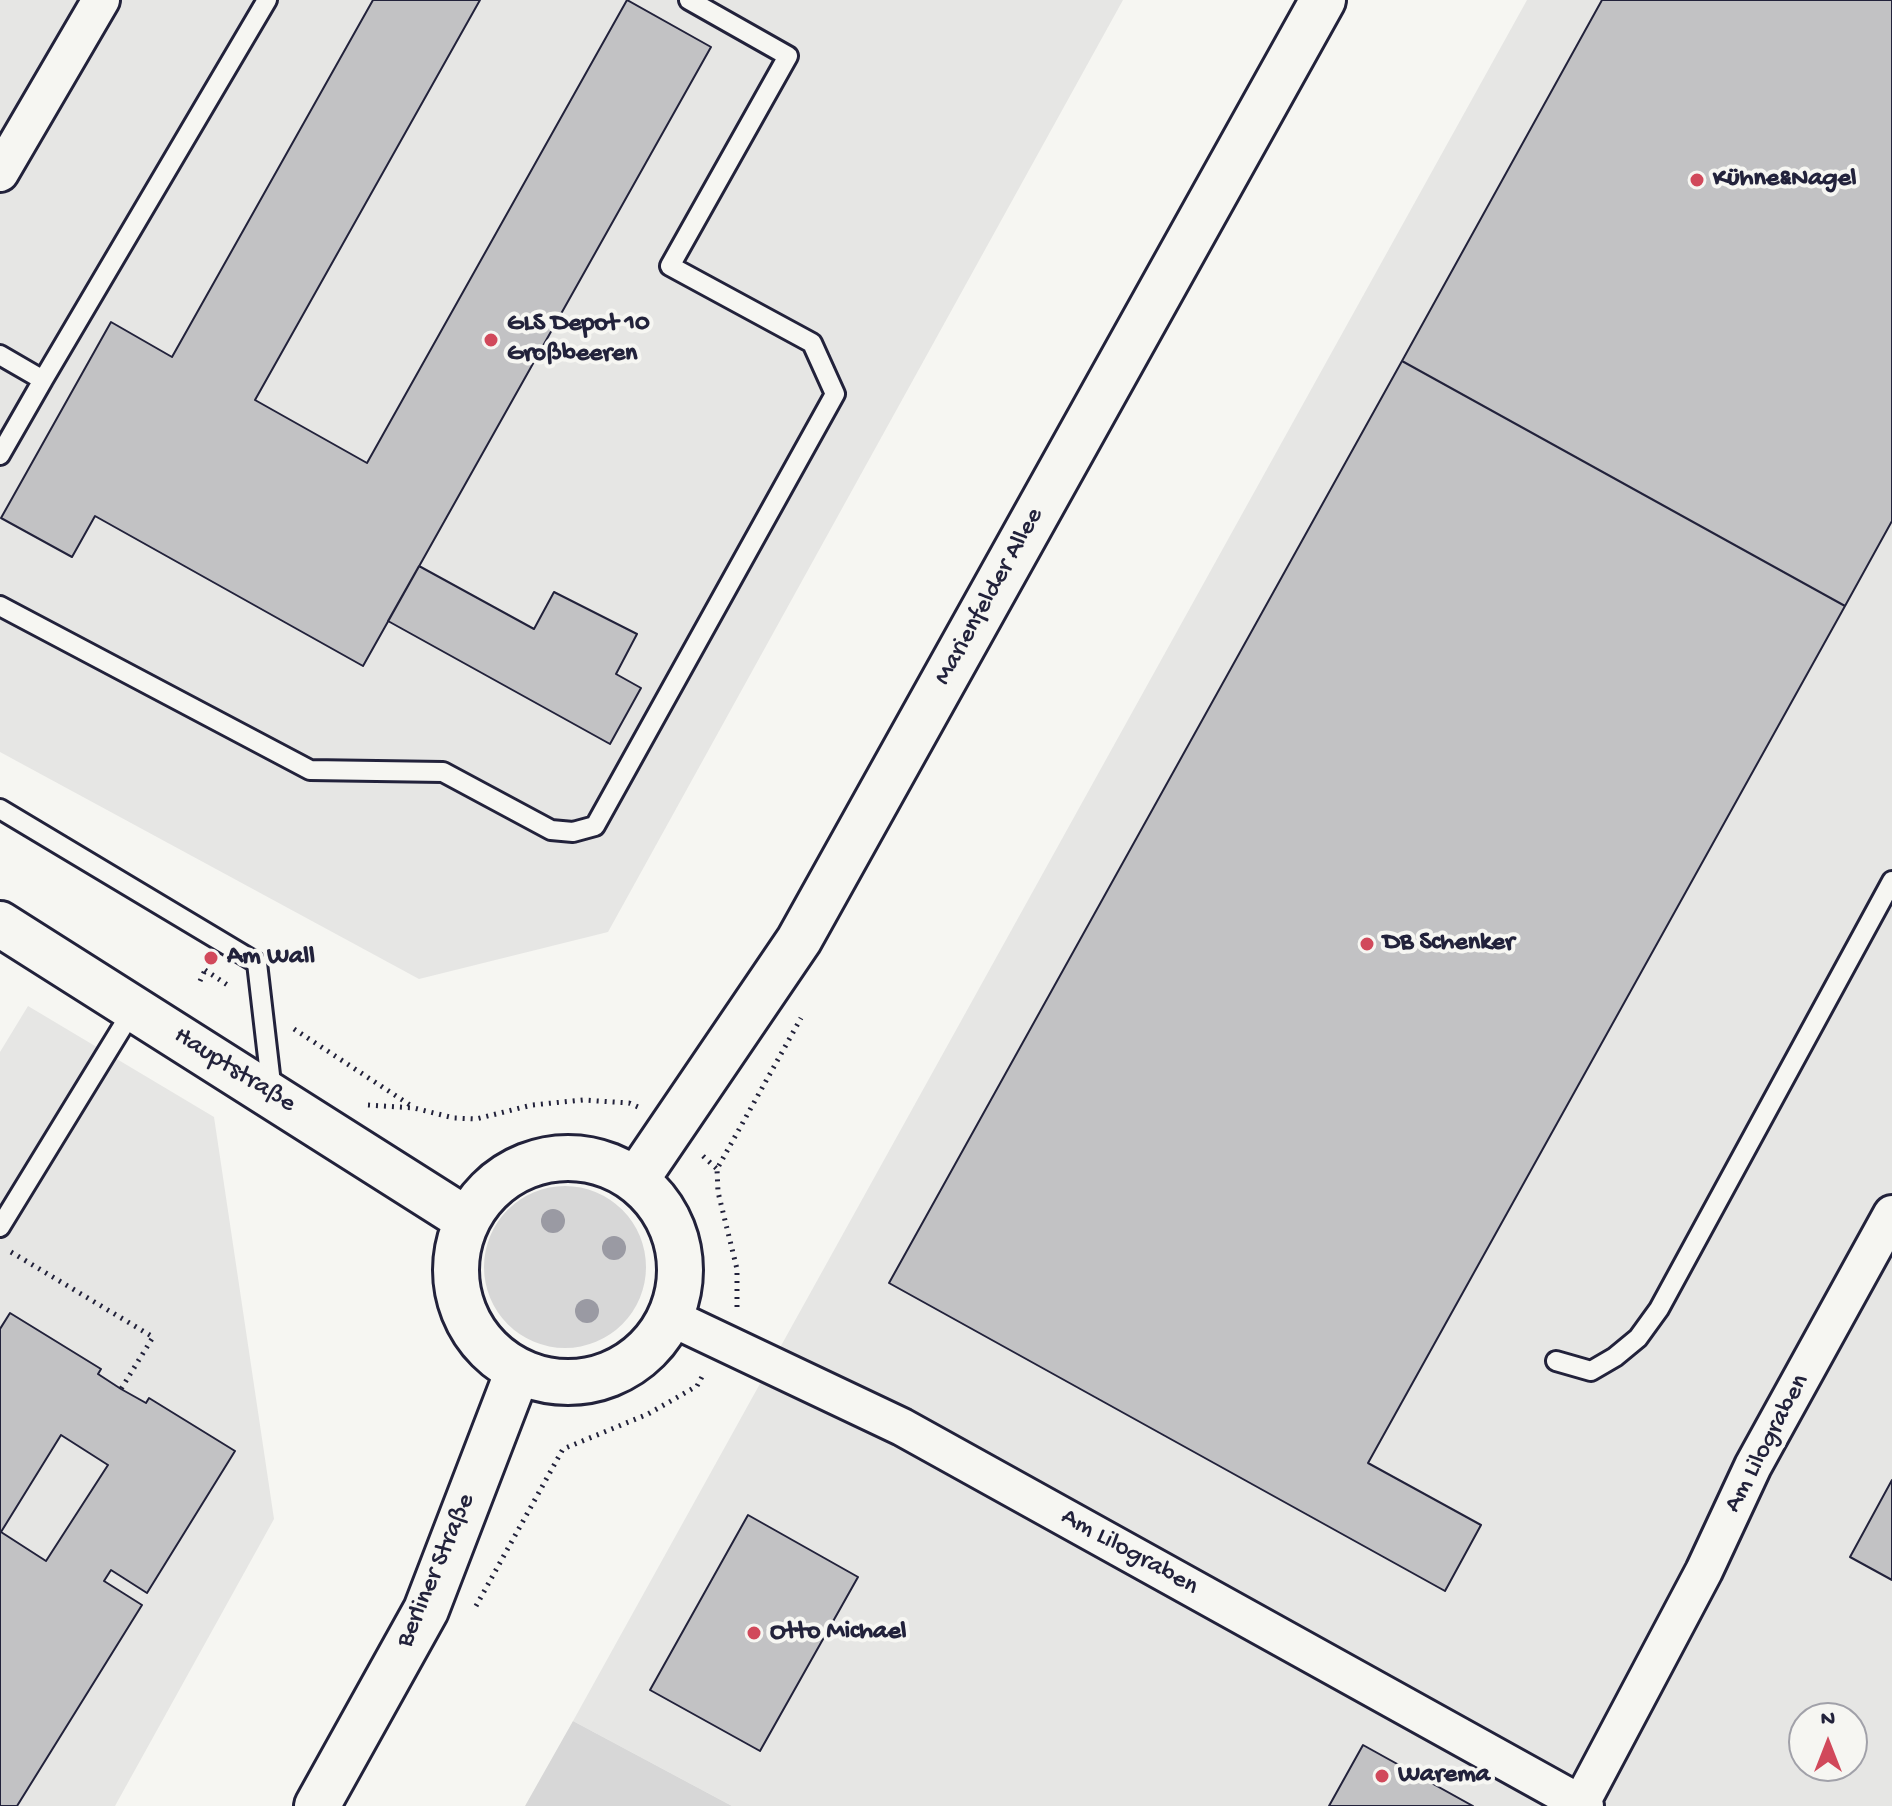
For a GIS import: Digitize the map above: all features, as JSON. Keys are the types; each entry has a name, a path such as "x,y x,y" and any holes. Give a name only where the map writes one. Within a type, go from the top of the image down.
{"street":[{"path":"0,173 101,0"},
{"name":"Marienfelder Allee","path":"636,1180 799,940 1323,0"},
{"name":"Hauptstraße","path":"0,924 467,1220"},
{"path":"585,1160 607,1165 636,1180 662,1208 677,1243 680,1281 670,1317 654,1343 632,1363 606,1376 576,1382 546,1381 518,1371 489,1351 468,1323 457,1289 456,1265 467,1220 494,1186 511,1173 542,1161 585,1160"},
{"name":"Am Lilograben","path":"670,1317 721,1344 902,1427 1583,1805 1704,1571 1753,1466 1892,1214"},
{"name":"Berliner Straße","path":"317,1806 426,1610 518,1371"}],"lane":[{"path":"0,455 267,0"},
{"path":"0,606 310,770 443,772 551,830 573,832 595,826 835,394 812,343 670,266 788,56 689,0"},
{"path":"0,355 43,380"},
{"path":"0,809 257,963 273,1095"},
{"path":"1556,1361 1591,1371 1638,1338 1659,1309 1892,881"},
{"path":"0,1227 134,1008"}],"path":[{"path":"205,970 414,1108"},
{"path":"472,1614 563,1449 648,1414 697,1386 721,1344 739,1305 737,1269 718,1192 717,1169 803,1016"},
{"path":"384,1107 414,1108 454,1118 476,1119 532,1105 583,1100 629,1103 671,1127 717,1169"},
{"path":"0,1246 153,1337 121,1389"}],"shaded area":[{"path":"0,0 1123,0 608,932 419,979 0,752"},
{"path":"1527,0 1892,0 1892,1806 732,1806 573,1721"},
{"path":"28,1006 214,1117 274,1519 115,1806 0,1806 0,1052"},
{"path":"565,1186 596,1192 622,1210 640,1236 646,1267 640,1298 622,1324 596,1342 565,1348 534,1342 508,1324 490,1298 484,1267 490,1236 508,1210 534,1192"},
{"path":"573,1721 732,1806 525,1806"}],"building":[{"name":"GLS Depot 10 Großbeeren","path":"373,0 480,0 255,400 367,463 627,0 711,47 363,666 95,516 72,557 1,518 111,322 172,357"},
{"name":"Kühne&Nagel","path":"1602,0 1892,0 1892,521 1845,606 1402,361"},
{"name":"DB Schenker","path":"1402,361 1845,606 1368,1463 1481,1525 1445,1591 889,1283"},
{"path":"419,566 534,629 554,592 637,634 616,674 641,688 610,744 388,621"},
{"path":"10,1313 101,1369 98,1374 121,1389 146,1403 149,1398 235,1451 147,1593 111,1570 104,1581 142,1605 17,1806 0,1806 0,1329","holes":["61,1435 108,1465 46,1561 1,1532"]},
{"path":"1892,1480 1892,1580 1850,1557"},
{"name":"Otto Michael","path":"748,1515 858,1577 760,1751 650,1690"},
{"name":"Warema","path":"1363,1745 1473,1806 1329,1806"}],"place":[{"name":"Kühne&Nagel","path":"1697,180"},
{"name":"GLS Depot 10 Großbeeren","path":"491,340"},
{"name":"DB Schenker","path":"1367,944"},
{"name":"Am Wall","path":"211,958"},
{"name":"Otto Michael","path":"754,1633"},
{"name":"Warema","path":"1382,1776"}]}
